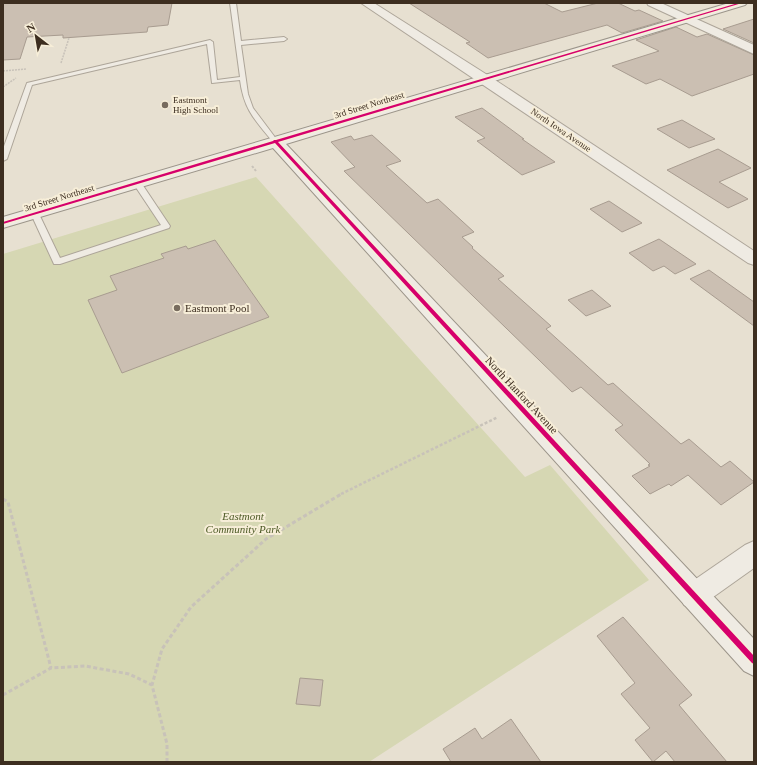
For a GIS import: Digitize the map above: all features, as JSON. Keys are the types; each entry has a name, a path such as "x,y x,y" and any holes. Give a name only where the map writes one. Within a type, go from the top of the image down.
{"street":[{"name":"North Iowa Avenue","path":"366,3 484,79 754,259"},
{"path":"652,3 754,50"},
{"name":"3rd Street Northeast","path":"3,224 275,141 741,3"},
{"name":"North Hanford Avenue","path":"275,141 754,661"},
{"path":"693,596 754,553"}],"lane":[{"path":"233,3 245,94 250,108 275,141"},
{"path":"239,43 284,39"},
{"path":"3,159 29,84 210,42 214,82 243,78"},
{"path":"35,214 56,262 166,226 137,183"}],"path":[{"path":"60,67 69,38"},
{"path":"167,762 167,744 152,685 162,649 191,607 266,539 339,495 483,424"},
{"path":"3,498 8,502 51,668"},
{"path":"3,695 51,668 85,666 129,674 152,685"}],"green space":[{"name":"Eastmont Community Park","path":"256,177 525,477 550,465 649,580 369,762 3,762 3,254"}],"building":[{"path":"3,3 172,3 168,25 148,27 147,32 63,38 63,35 27,37 20,59 3,60"},
{"path":"409,3 544,3 562,12 598,3 618,3 635,11 639,10 663,21 622,33 607,25 488,58 466,43 470,42"},
{"path":"754,19 754,43 723,29"},
{"path":"676,27 697,37 707,34 754,55 754,74 692,96 660,79 646,84 612,66 659,51 636,40"},
{"path":"482,108 555,162 522,175 477,141 485,138 455,117"},
{"path":"682,120 715,139 689,148 657,129"},
{"path":"372,135 401,161 386,166 427,203 438,199 474,232 462,237 473,247 472,248 504,276 498,279 551,326 546,329 608,385 613,383 681,444 689,439 721,467 730,461 754,482 721,505 688,475 671,486 669,484 650,494 632,476 650,466 648,465 650,464 615,430 623,425 581,387 572,392 344,171 355,167 331,142 351,136 354,140"},
{"path":"718,149 751,168 719,182 748,199 728,208 667,170"},
{"path":"609,201 642,223 622,232 590,209"},
{"path":"659,239 696,264 675,274 664,266 653,271 629,253"},
{"name":"Eastmont Pool","path":"215,240 269,317 122,373 88,300 117,290 110,276 164,258 161,254 186,246 188,249"},
{"path":"709,270 754,302 754,326 690,279"},
{"path":"592,290 611,306 586,316 568,300"},
{"path":"623,617 692,695 679,705 727,762 675,762 666,751 653,762 635,740 650,728 621,694 635,683 597,636"},
{"path":"300,678 323,680 320,706 296,704"},
{"path":"511,719 541,762 451,762 443,749 475,728 482,739"}],"cycle path":[{"path":"3,223 741,3"},
{"path":"275,141 754,661"}],"place":[{"name":"Eastmont High School","path":"165,105"},
{"name":"Eastmont Pool","path":"177,308"}]}
